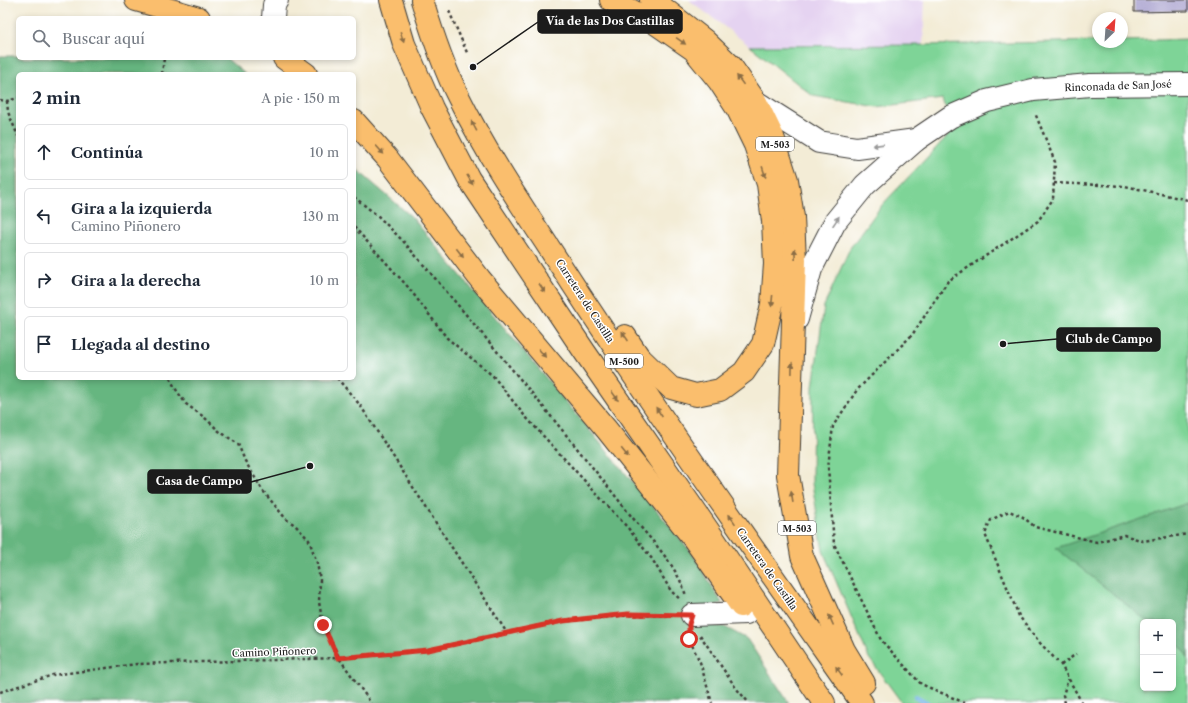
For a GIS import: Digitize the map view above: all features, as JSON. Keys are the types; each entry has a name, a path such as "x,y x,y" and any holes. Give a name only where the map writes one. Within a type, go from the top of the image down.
{"highway":[{"path":"136,0 193,16"},
{"name":"M-500","path":"391,0 404,44 432,108 469,178 584,351 712,536 824,703"},
{"name":"Carretera de Castilla","path":"422,0 431,31 458,97 490,156 607,336 862,703"},
{"name":"M-500","path":"490,156 536,202 639,357 671,388 696,394 720,390 744,372 762,344 772,304 773,291 774,264 772,214 768,184 755,145 734,104 719,81 694,50 652,20 611,0"},
{"name":"M-503","path":"651,0 704,40 731,66 756,102 772,137 787,180 793,217 795,260 788,475 802,556 844,650 877,703"},
{"path":"288,60 304,72"},
{"path":"356,123 388,159 480,279 607,430 693,538 746,613 792,674 818,703"}],"lane":[{"path":"273,16 274,5 277,0"},
{"name":"Rinconada de San José","path":"793,335 811,269 835,222 865,185 916,140 950,117 987,101 1033,90 1090,85 1188,84"},
{"path":"756,102 819,142 857,148 916,140"},
{"path":"691,610 746,613"}],"path":[{"path":"447,7 468,55"},
{"path":"162,72 164,60"},
{"path":"0,100 7,101 16,99"},
{"path":"7,101 8,112 16,131"},
{"path":"965,703 921,684 881,640 834,544 828,467 833,426 857,390 912,335 948,281 1038,221 1053,198 1055,162 1035,113"},
{"path":"1054,183 1125,186 1188,200"},
{"path":"356,199 378,216 403,241 546,410 662,553 683,584 701,638 749,703"},
{"path":"356,229 408,287 447,338 493,376 524,415 628,528 652,559 671,591 691,610"},
{"path":"171,380 186,404 204,417 219,431 238,444 245,461 263,491 286,519 295,525 309,540 317,563 320,580 319,602 323,625 338,658 371,703"},
{"path":"339,380 360,405 507,633"},
{"path":"1082,703 1061,665 1040,643 1019,616 985,534 991,520 1009,511 1023,517 1035,527 1097,542 1124,535 1143,540 1188,534"},
{"path":"691,610 689,639 700,662 712,703"},
{"name":"Camino Piñonero","path":"0,692 53,675 137,664 338,658 428,650 563,621 628,614 691,610"},
{"path":"1061,665 1076,654"},
{"path":"1065,703 1063,695 1068,679"}],"shaded area":[{"path":"689,0 925,0 923,45 750,46"}],"green space":[{"path":"1188,39 1188,703 902,703 869,658 823,551 812,483 813,387 824,306 850,248 882,205 953,130 943,99 877,107 813,96 750,46 923,45 1092,41 1092,48 1128,48 1128,41"},
{"path":"0,56 16,56 16,60 228,60 243,72 16,72 16,380 356,380 356,169 412,217 692,553 722,603 706,608 711,625 725,627 747,639 789,703 0,703"},
{"path":"1188,503 1188,659 1184,650 1176,643 1176,619 1144,619 1056,548"}],"building":[{"path":"1134,0 1188,0 1188,11 1134,12"}],"waterway":[{"path":"916,697 927,703"}],"place":[{"name":"Vía de las Dos Castillas","path":"473,67"},
{"name":"Club de Campo","path":"1003,344"},
{"name":"Casa de Campo","path":"310,466"}],"route":[{"path":"323,625 338,658 428,650 563,621 628,614 692,615 689,624 689,639"}]}
